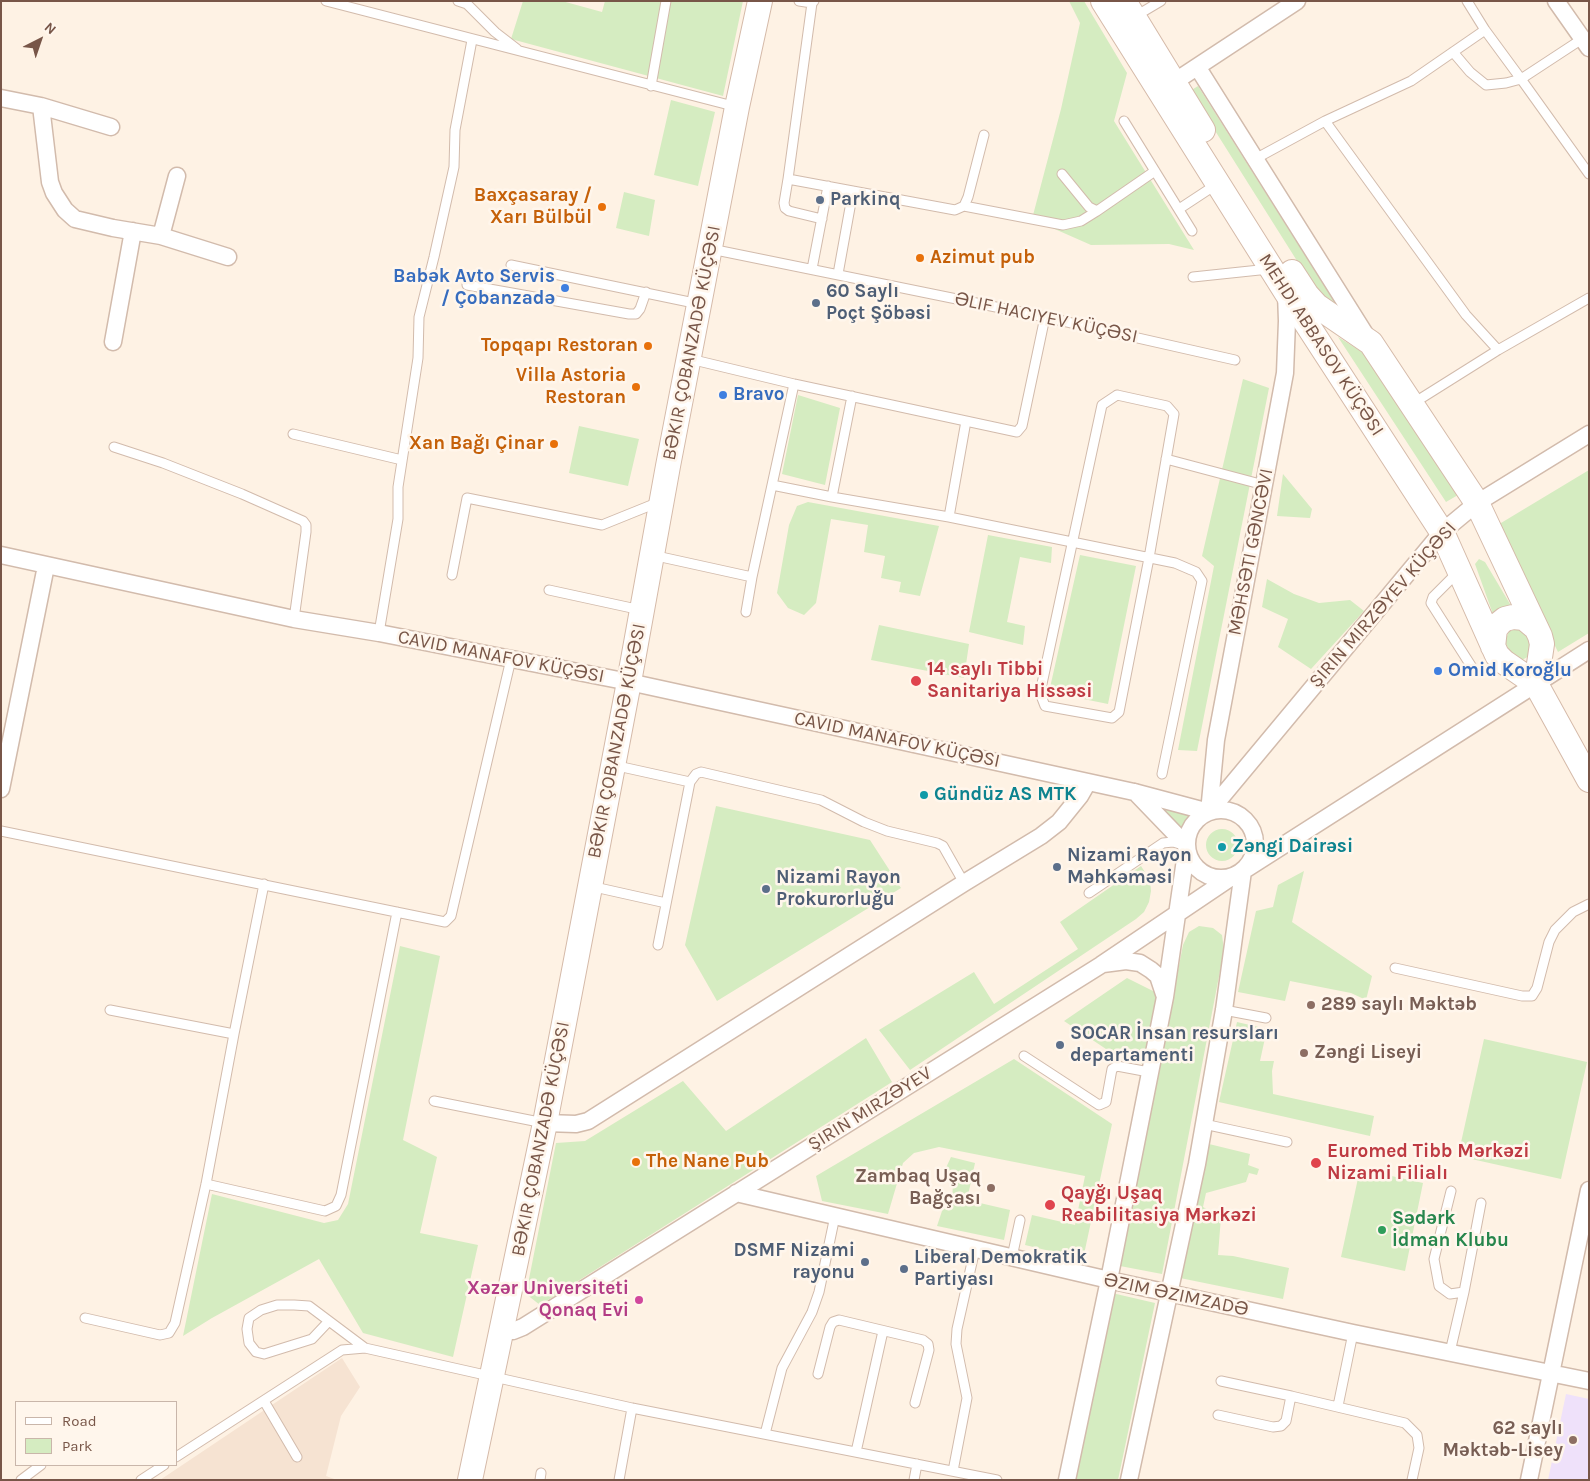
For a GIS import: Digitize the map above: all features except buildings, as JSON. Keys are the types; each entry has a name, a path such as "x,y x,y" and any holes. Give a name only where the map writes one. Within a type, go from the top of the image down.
{"street":[{"name":"BƏKIR ÇOBANZADƏ KÜÇƏSI","path":"470,1480 544,1123 630,682 699,304 760,1"},
{"name":"MEHDI ABBASOV KÜÇƏSI","path":"1103,1 1286,292 1442,532 1497,655 1536,684 1589,780"},
{"path":"1174,82 1198,68 1297,1"},
{"path":"1556,1 1586,44"},
{"name":"MEHDI ABBASOV KÜÇƏSI","path":"1129,9 1307,295 1318,306 1371,343"},
{"name":"MEHDI ABBASOV KÜÇƏSI","path":"1198,68 1371,343 1477,503 1542,644 1536,684"},
{"path":"1,98 41,106 110,127"},
{"path":"41,106 50,182 54,193 65,210 75,219 161,236 228,257"},
{"path":"161,236 177,176"},
{"path":"113,342 133,231"},
{"name":"MƏHSƏTI GƏNCƏVI","path":"1209,812 1216,740 1286,373 1288,321 1286,292"},
{"name":"ŞIRIN MIRZƏYEV KÜÇƏSI","path":"1209,812 1442,532 1477,503 1589,434"},
{"name":"CAVID MANAFOV KÜÇƏSI","path":"1,555 294,619 379,633 630,682 1134,792 1209,812"},
{"path":"1,789 46,566"},
{"path":"1493,647 1495,630 1506,619 1513,617 1524,618 1536,628"},
{"path":"1134,792 1187,846 1189,856 1194,865 1202,873 1218,878 1238,873 1589,650"},
{"path":"544,1123 576,1124 588,1121 1041,836 1059,822 1080,796 1088,782"},
{"path":"1067,1480 1165,997 1188,835 1192,825 1200,817 1209,812 1230,811 1240,815 1248,822 1256,842 1250,863 1238,873 1224,1010 1204,1124 1129,1480"},
{"name":"ŞIRIN MIRZƏYEV","path":"502,1331 513,1331 523,1327 1101,964 1238,873"},
{"path":"1101,964 1140,963 1158,976 1165,997"},
{"path":"1528,1480 1589,1190"},
{"name":"ƏZIM ƏZIMZADƏ","path":"736,1193 1109,1280 1353,1333 1589,1381"}],"lane":[{"path":"326,1 737,108"},
{"path":"458,1 467,4 495,32 522,52"},
{"path":"652,86 666,1"},
{"path":"799,1 813,2 784,203 785,208 789,211 822,219"},
{"path":"1129,9 1161,1"},
{"path":"1467,1 1485,30 1589,174"},
{"path":"1255,159 1325,121 1411,81 1485,30"},
{"path":"379,633 398,519 398,487 418,358 419,317 454,167 455,130 472,40"},
{"path":"1453,52 1470,72 1486,85 1521,79 1586,44"},
{"path":"1325,121 1466,315 1498,350"},
{"path":"1124,122 1192,231"},
{"path":"964,206 984,135"},
{"path":"788,179 955,210 964,206 1063,225 1081,221 1097,212 1155,171"},
{"path":"1062,174 1089,207 1097,212"},
{"path":"1179,209 1218,184"},
{"path":"812,269 828,186"},
{"path":"838,274 853,191"},
{"path":"710,249 1045,317 1235,360"},
{"path":"511,265 699,304"},
{"path":"1193,277 1272,269"},
{"path":"467,285 629,314 636,314 640,309 646,292"},
{"path":"1412,404 1498,350 1589,298"},
{"path":"689,358 794,384 1017,432 1022,426 1045,317"},
{"path":"746,612 794,384"},
{"path":"1117,395 1167,406 1174,414 1166,459 1119,712 1112,718 1045,706 1040,693 1102,405 1117,395"},
{"path":"832,497 852,396"},
{"path":"949,517 966,420"},
{"path":"293,434 402,460"},
{"path":"114,447 163,463 303,520 306,525 306,532 294,619"},
{"path":"1166,459 1264,485"},
{"path":"772,485 949,517 1175,563 1196,572 1202,581 1162,774"},
{"path":"452,574 467,498 602,525 662,500"},
{"path":"652,555 752,577"},
{"path":"1459,571 1433,597 1431,602 1475,672"},
{"path":"549,590 642,610"},
{"path":"1,831 445,922 451,916 511,659"},
{"path":"613,764 690,782"},
{"path":"658,945 690,782 696,774 701,772 821,800 864,822 887,831 937,842 943,846 964,883"},
{"path":"1090,893 1163,843 1173,842 1187,846"},
{"path":"85,1318 160,1335 170,1333 175,1323 206,1184 264,884"},
{"path":"590,886 666,903"},
{"path":"1396,968 1522,996 1532,996 1537,988 1554,930 1573,912 1589,904"},
{"path":"206,1184 325,1211 336,1206 341,1195 397,912"},
{"path":"110,1010 234,1034"},
{"path":"1224,1010 1266,1018"},
{"path":"1024,1056 1099,1105 1106,1102 1112,1069 1117,1066 1149,1072"},
{"path":"434,1101 544,1123"},
{"path":"1204,1124 1287,1142"},
{"path":"1451,1191 1434,1259 1439,1286 1450,1294 1464,1292"},
{"path":"1450,1352 1481,1204"},
{"path":"765,1434 782,1368 812,1312 819,1292 835,1216"},
{"path":"1012,1258 1020,1220"},
{"path":"952,1471 966,1398 956,1344 957,1328 976,1249"},
{"path":"329,1321 312,1339 264,1354 256,1352 249,1343 247,1329 250,1318 261,1310 278,1305 309,1306 329,1321 365,1348"},
{"path":"818,1374 832,1322 839,1320 922,1340 928,1344 929,1350 915,1403"},
{"path":"856,1452 883,1331"},
{"path":"1338,1406 1353,1333"},
{"path":"178,1456 342,1350 365,1348 632,1408 997,1480"},
{"path":"1221,1381 1338,1406 1405,1423 1417,1435 1419,1448 1412,1480"},
{"path":"1218,1415 1273,1427 1281,1426 1286,1421 1291,1396"},
{"path":"264,1400 298,1457"},
{"path":"619,1480 632,1408"},
{"path":"914,1480 917,1464"},
{"path":"21,1480 40,1466"},
{"path":"141,1480 162,1466"}],"shaded area":[{"path":"342,1358 360,1387 341,1416 326,1476 337,1480 160,1480"},
{"name":"62 saylı Məktəb-Lisey","path":"1566,1394 1589,1399 1589,1480 1548,1480"}],"green space":[{"path":"523,1 562,1 602,12 605,1 743,1 723,96 511,39"},
{"path":"1069,1 1084,1 1127,73 1114,121 1194,250 1169,244 1091,245 1032,219 1061,109 1080,23"},
{"path":"1198,86 1339,309 1316,291 1190,91"},
{"path":"671,100 715,112 698,186 654,175"},
{"path":"624,192 655,200 649,236 616,228"},
{"path":"1338,337 1367,355 1458,495 1446,502"},
{"path":"1243,379 1269,388 1197,751 1178,750 1214,566 1202,556"},
{"path":"798,395 840,408 825,485 782,474"},
{"path":"579,426 639,439 628,486 569,473"},
{"path":"1589,470 1589,633 1558,652 1496,526"},
{"path":"1283,474 1312,509 1310,518 1277,516"},
{"path":"808,502 939,526 920,596 899,592 901,582 881,578 885,556 864,552 868,525 831,519 816,603 804,615 788,608 777,593 789,525 797,506"},
{"path":"988,535 1052,547 1051,563 1020,557 1007,622 1025,626 1023,645 969,632"},
{"path":"1080,555 1136,566 1108,704 1049,692"},
{"path":"1479,559 1485,562 1513,609 1494,617 1475,564"},
{"path":"1267,579 1294,594 1319,603 1350,600 1364,611 1311,669 1278,647 1288,619 1262,607"},
{"path":"879,625 969,644 964,678 871,660"},
{"path":"1517,629 1525,631 1533,645 1531,655 1522,660 1512,656 1505,642 1509,631"},
{"path":"1155,803 1190,814 1182,829"},
{"path":"716,806 870,840 901,888 717,1001 685,945"},
{"name":"Zəngi Dairəsi","path":"1222,829 1228,830 1233,834 1237,839 1237,851 1233,856 1228,860 1222,861 1216,860 1211,856 1207,851 1206,845 1207,839 1211,834 1216,830"},
{"path":"1141,866 1150,880 1151,891 1149,902 1144,912 910,1070 879,1030 974,972 994,1004 1078,949 1060,922"},
{"path":"1304,871 1292,922 1372,976 1366,1000 1351,993 1290,981 1285,1001 1238,992 1256,911 1273,907 1278,885"},
{"path":"1199,926 1213,928 1222,935 1224,950 1162,1274 1120,1266 1183,945 1189,932"},
{"path":"400,946 440,956 403,1140 437,1157 420,1233 478,1245 453,1357 363,1333 319,1259 183,1336 212,1194 324,1223 338,1220 348,1204"},
{"path":"1127,978 1157,993 1143,1064 1109,1051 1064,1021"},
{"path":"1237,1022 1267,1029 1260,1061 1274,1061 1272,1071 1273,1094 1374,1116 1370,1136 1219,1102"},
{"path":"866,1038 892,1082 540,1305 526,1294 556,1143 585,1141 683,1081 726,1131"},
{"path":"1484,1039 1587,1062 1561,1179 1458,1156"},
{"path":"1014,1059 1112,1124 1083,1259 1025,1245 1032,1215 1075,1225 1085,1176 939,1147 914,1153 903,1163 888,1214 822,1201 816,1176"},
{"path":"1209,1144 1250,1154 1248,1165 1259,1169 1257,1175 1249,1173 1246,1182 1206,1193 1203,1207 1221,1217 1218,1255 1233,1256 1289,1268 1283,1299 1180,1278"},
{"path":"951,1157 975,1163 967,1200 1010,1210 1004,1240 937,1226 942,1211 952,1200 953,1184 944,1172"},
{"path":"1360,1169 1423,1183 1405,1271 1341,1257"},
{"path":"1112,1293 1155,1303 1118,1480 1074,1480"}],"place":[{"name":"Parkinq","path":"820,200"},
{"name":"Baxçasaray / Xarı Bülbül","path":"602,207"},
{"name":"Azimut pub","path":"920,258"},
{"name":"Babək Avto Servis / Çobanzadə","path":"565,288"},
{"name":"60 Saylı Poçt Şöbəsi","path":"816,303"},
{"name":"Topqapı Restoran","path":"648,346"},
{"name":"Villa Astoria Restoran","path":"636,387"},
{"name":"Bravo","path":"723,395"},
{"name":"Xan Bağı Çinar","path":"554,444"},
{"name":"Omid Koroğlu","path":"1438,671"},
{"name":"14 saylı Tibbi Sanitariya Hissəsi","path":"916,681"},
{"name":"Gündüz AS MTK","path":"924,795"},
{"name":"Zəngi Dairəsi","path":"1222,847"},
{"name":"Nizami Rayon Məhkəməsi","path":"1057,867"},
{"name":"Nizami Rayon Prokurorluğu","path":"766,889"},
{"name":"289 saylı Məktəb","path":"1311,1005"},
{"name":"SOCAR İnsan resursları departamenti","path":"1060,1045"},
{"name":"Zəngi Liseyi","path":"1304,1053"},
{"name":"The Nane Pub","path":"636,1162"},
{"name":"Euromed Tibb Mərkəzi Nizami Filialı","path":"1316,1163"},
{"name":"Zambaq Uşaq Bağçası","path":"991,1188"},
{"name":"Qayğı Uşaq Reabilitasiya Mərkəzi","path":"1050,1205"},
{"name":"Sədərk İdman Klubu","path":"1382,1230"},
{"name":"DSMF Nizami rayonu","path":"865,1262"},
{"name":"Liberal Demokratik Partiyası","path":"904,1269"},
{"name":"Xəzər Universiteti Qonaq Evi","path":"639,1300"},
{"name":"62 saylı Məktəb-Lisey","path":"1573,1440"}]}
